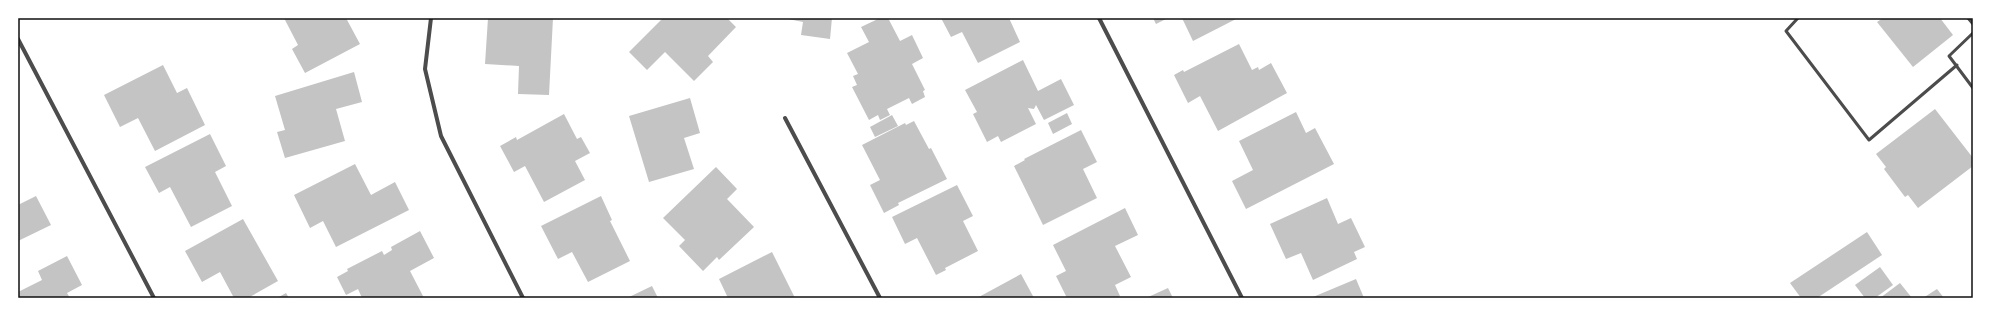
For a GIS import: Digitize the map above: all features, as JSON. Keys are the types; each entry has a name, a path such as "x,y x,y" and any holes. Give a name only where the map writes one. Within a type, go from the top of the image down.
{"street":[{"path":"431,18 425,69 440,136 523,298"},
{"path":"1099,18 1242,298"},
{"path":"18,39 154,298"},
{"path":"785,118 880,298"}],"lane":[{"path":"1798,18 1786,31 1869,140 1956,65"},
{"path":"1968,18 1973,24"},
{"path":"1973,33 1949,56 1973,88"}],"building":[{"path":"284,18 346,18 360,44 305,73 292,49 298,45"},
{"path":"488,18 553,18 549,95 518,94 519,66 485,64"},
{"path":"663,18 727,18 736,27 708,56 713,62 694,81 665,52 647,70 629,52"},
{"path":"783,18 832,18 830,39 801,35 803,22"},
{"path":"880,18 888,18 900,41 912,35 923,58 912,64 925,90 923,91 925,97 912,104 909,98 887,109 890,115 880,120 878,115 869,120 852,87 857,85 853,76 858,74 847,53 869,42 861,27"},
{"path":"941,18 1009,18 1020,42 978,63 962,32 951,37"},
{"path":"1153,18 1168,18 1156,24"},
{"path":"1182,18 1238,18 1193,41"},
{"path":"1883,18 1940,18 1953,35 1913,67 1877,22"},
{"path":"1239,44 1252,70 1258,67 1259,70 1271,63 1287,93 1218,131 1200,96 1188,103 1174,75 1183,70 1184,72"},
{"path":"1023,60 1038,91 1061,79 1074,105 1044,120 1036,105 1034,109 1028,108 1036,124 1001,142 998,136 987,142 973,114 977,112 965,90"},
{"path":"163,65 177,93 187,88 205,125 155,151 138,118 120,127 104,95"},
{"path":"354,72 362,102 336,109 345,141 285,158 277,132 285,130 275,96"},
{"path":"690,98 700,133 684,138 694,169 649,182 629,116"},
{"path":"1935,109 1973,158 1973,166 1918,208 1908,195 1905,197 1884,169 1886,167 1876,154"},
{"path":"1296,112 1306,133 1315,128 1334,164 1246,209 1232,181 1253,170 1239,141"},
{"path":"1067,113 1072,124 1053,134 1048,123"},
{"path":"564,114 577,139 581,137 590,153 575,161 585,180 544,202 525,166 514,172 500,146 516,137 517,140"},
{"path":"892,115 898,126 875,137 870,127"},
{"path":"914,121 929,149 931,148 947,179 898,203 899,205 884,213 870,185 880,180 862,145 905,123 906,125"},
{"path":"1081,130 1097,162 1083,169 1097,198 1043,225 1014,166 1025,160 1024,159"},
{"path":"210,134 226,166 215,172 232,206 191,227 170,187 159,193 145,167"},
{"path":"355,164 371,195 395,182 409,210 336,247 323,221 310,228 294,195"},
{"path":"716,167 737,189 727,199 754,227 719,260 717,257 703,271 679,246 685,240 663,218"},
{"path":"957,185 973,216 963,221 978,251 945,268 946,270 936,275 917,238 905,244 892,217"},
{"path":"36,196 51,225 18,241 18,205"},
{"path":"601,196 612,220 610,221 630,261 588,282 572,252 558,259 541,226"},
{"path":"1327,198 1338,224 1351,218 1365,247 1354,252 1357,259 1313,280 1301,253 1286,259 1270,224"},
{"path":"1125,208 1138,235 1115,246 1131,277 1115,285 1120,296 1117,298 1067,298 1056,276 1066,271 1053,245"},
{"path":"243,219 278,281 248,298 234,298 220,272 202,282 185,251"},
{"path":"420,231 434,258 410,271 424,298 362,298 358,289 346,295 337,277 348,271 347,269 382,251 384,255 392,250 391,247"},
{"path":"1867,232 1882,255 1817,298 1801,298 1790,283"},
{"path":"772,252 795,298 728,298 719,279"},
{"path":"67,256 82,285 67,293 70,298 18,298 18,292 42,280 38,271"},
{"path":"1880,267 1893,285 1875,298 1865,298 1855,285"},
{"path":"1021,274 1034,298 977,298"},
{"path":"1356,279 1364,298 1313,298 1313,297"},
{"path":"1900,283 1912,298 1880,298"},
{"path":"652,286 658,298 627,298"},
{"path":"1168,288 1173,298 1146,298"},
{"path":"1937,289 1944,298 1923,298"},
{"path":"286,293 289,298 277,298"}]}
